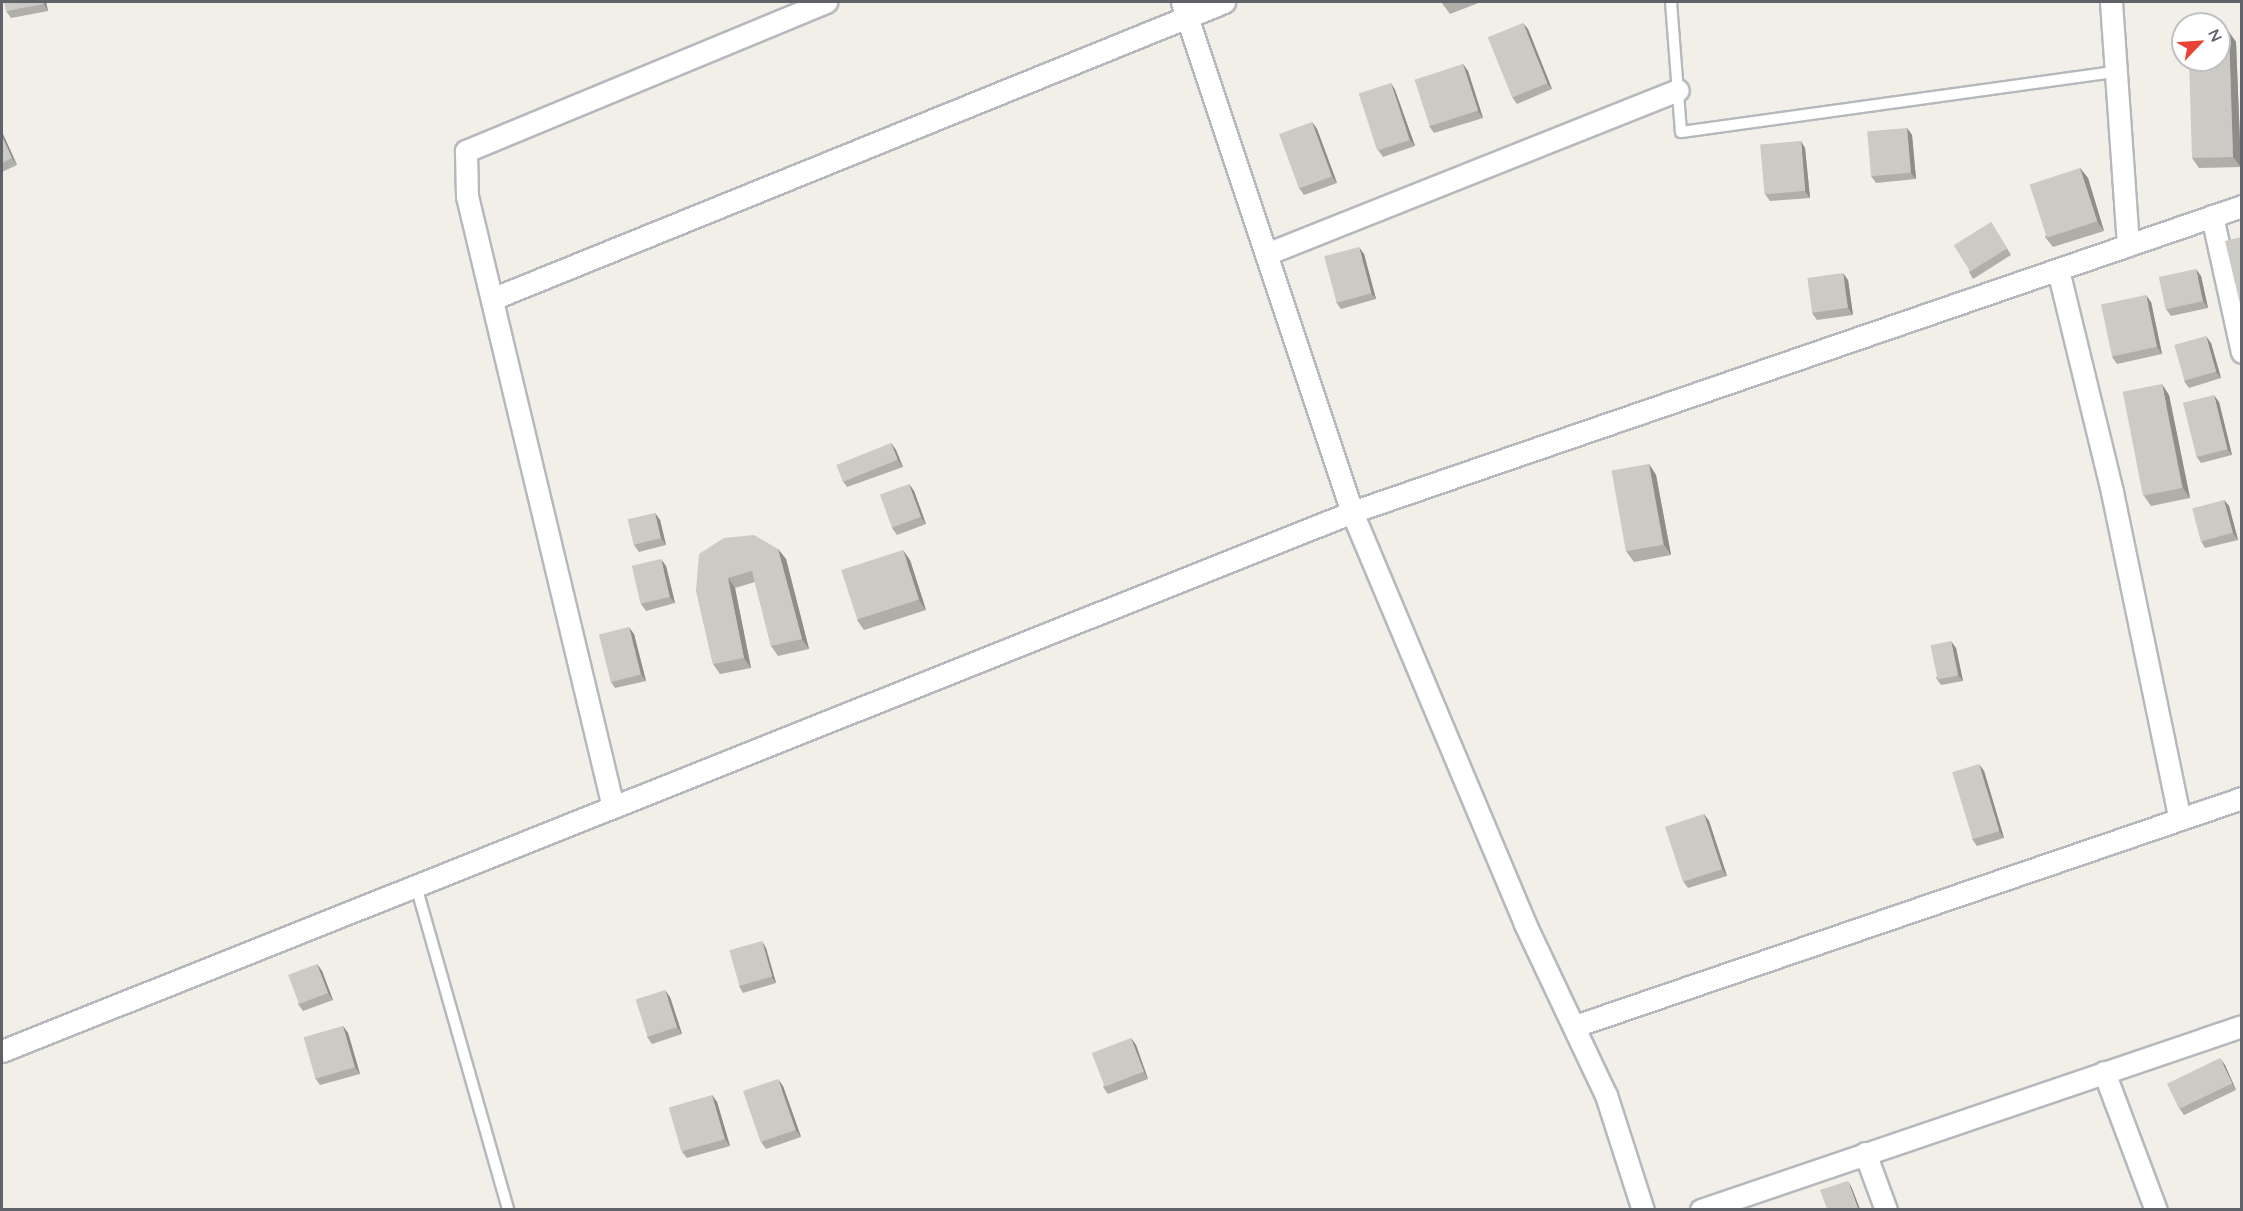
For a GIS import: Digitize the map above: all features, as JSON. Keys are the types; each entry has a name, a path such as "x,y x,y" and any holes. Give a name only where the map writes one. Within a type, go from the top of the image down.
{"street":[{"path":"613,807 467,196 466,151 826,2"},
{"path":"492,298 1184,9 1224,2"},
{"path":"2111,2 2128,245"},
{"path":"1184,9 1352,512 1525,924 1606,1095 1643,1209"},
{"path":"1266,254 1678,90"},
{"path":"2,1051 1352,512 2241,206"},
{"path":"2212,216 2241,352"},
{"path":"2058,270 2112,492 2180,819"},
{"path":"1575,1026 2241,798"},
{"path":"1701,1209 2241,1026"},
{"path":"2104,1072 2157,1209"},
{"path":"1866,1153 1886,1209"}],"lane":[{"path":"1671,2 1681,132 2116,72"},
{"path":"416,886 508,1209"}],"building":[{"path":"4,2 43,2 44,4 6,11"},
{"path":"1523,23 1547,83 1512,98 1488,37"},
{"path":"1463,64 1478,111 1430,126 1414,80"},
{"path":"2189,72 2230,72 2233,157 2192,158"},
{"path":"1391,83 1410,140 1377,151 1359,94"},
{"path":"1312,122 1332,177 1299,188 1279,134"},
{"path":"1907,128 1911,173 1871,176 1867,131"},
{"path":"2,136 12,158 2,163"},
{"path":"1801,141 1805,191 1765,194 1760,145"},
{"path":"2080,168 2097,221 2047,238 2030,184"},
{"path":"1991,222 2007,248 1970,272 1954,245"},
{"path":"2241,237 2241,308 2225,241"},
{"path":"1359,247 1371,293 1337,303 1324,256"},
{"path":"2196,269 2203,301 2166,309 2159,277"},
{"path":"1843,273 1848,308 1812,313 1807,278"},
{"path":"2146,295 2157,347 2112,356 2101,305"},
{"path":"2206,336 2216,372 2184,381 2174,345"},
{"path":"2162,384 2182,488 2143,496 2123,392"},
{"path":"2214,395 2228,449 2196,457 2183,403"},
{"path":"891,443 898,460 843,482 836,465"},
{"path":"1649,464 1663,545 1626,551 1612,471"},
{"path":"909,484 921,517 892,527 880,495"},
{"path":"2224,500 2233,533 2201,541 2192,509"},
{"path":"655,513 661,538 634,545 628,519"},
{"path":"754,535 778,549 802,639 771,646 752,571 728,578 744,658 713,664 696,590 699,554 724,538"},
{"path":"903,550 919,599 857,620 841,570"},
{"path":"661,559 670,597 641,604 632,566"},
{"path":"629,627 641,675 611,682 599,634"},
{"path":"1951,641 1958,675 1938,680 1930,645"},
{"path":"1979,764 1999,831 1973,839 1952,772"},
{"path":"1704,814 1722,869 1683,882 1665,827"},
{"path":"762,941 772,977 740,986 729,950"},
{"path":"317,964 328,993 299,1004 288,975"},
{"path":"665,990 677,1027 648,1037 636,1000"},
{"path":"343,1026 355,1067 315,1079 304,1037"},
{"path":"1131,1038 1144,1072 1105,1087 1092,1053"},
{"path":"2220,1058 2232,1083 2179,1109 2167,1084"},
{"path":"778,1079 796,1130 761,1142 743,1091"},
{"path":"712,1095 725,1139 681,1152 669,1107"},
{"path":"1848,1181 1858,1209 1827,1209 1820,1190"}]}
